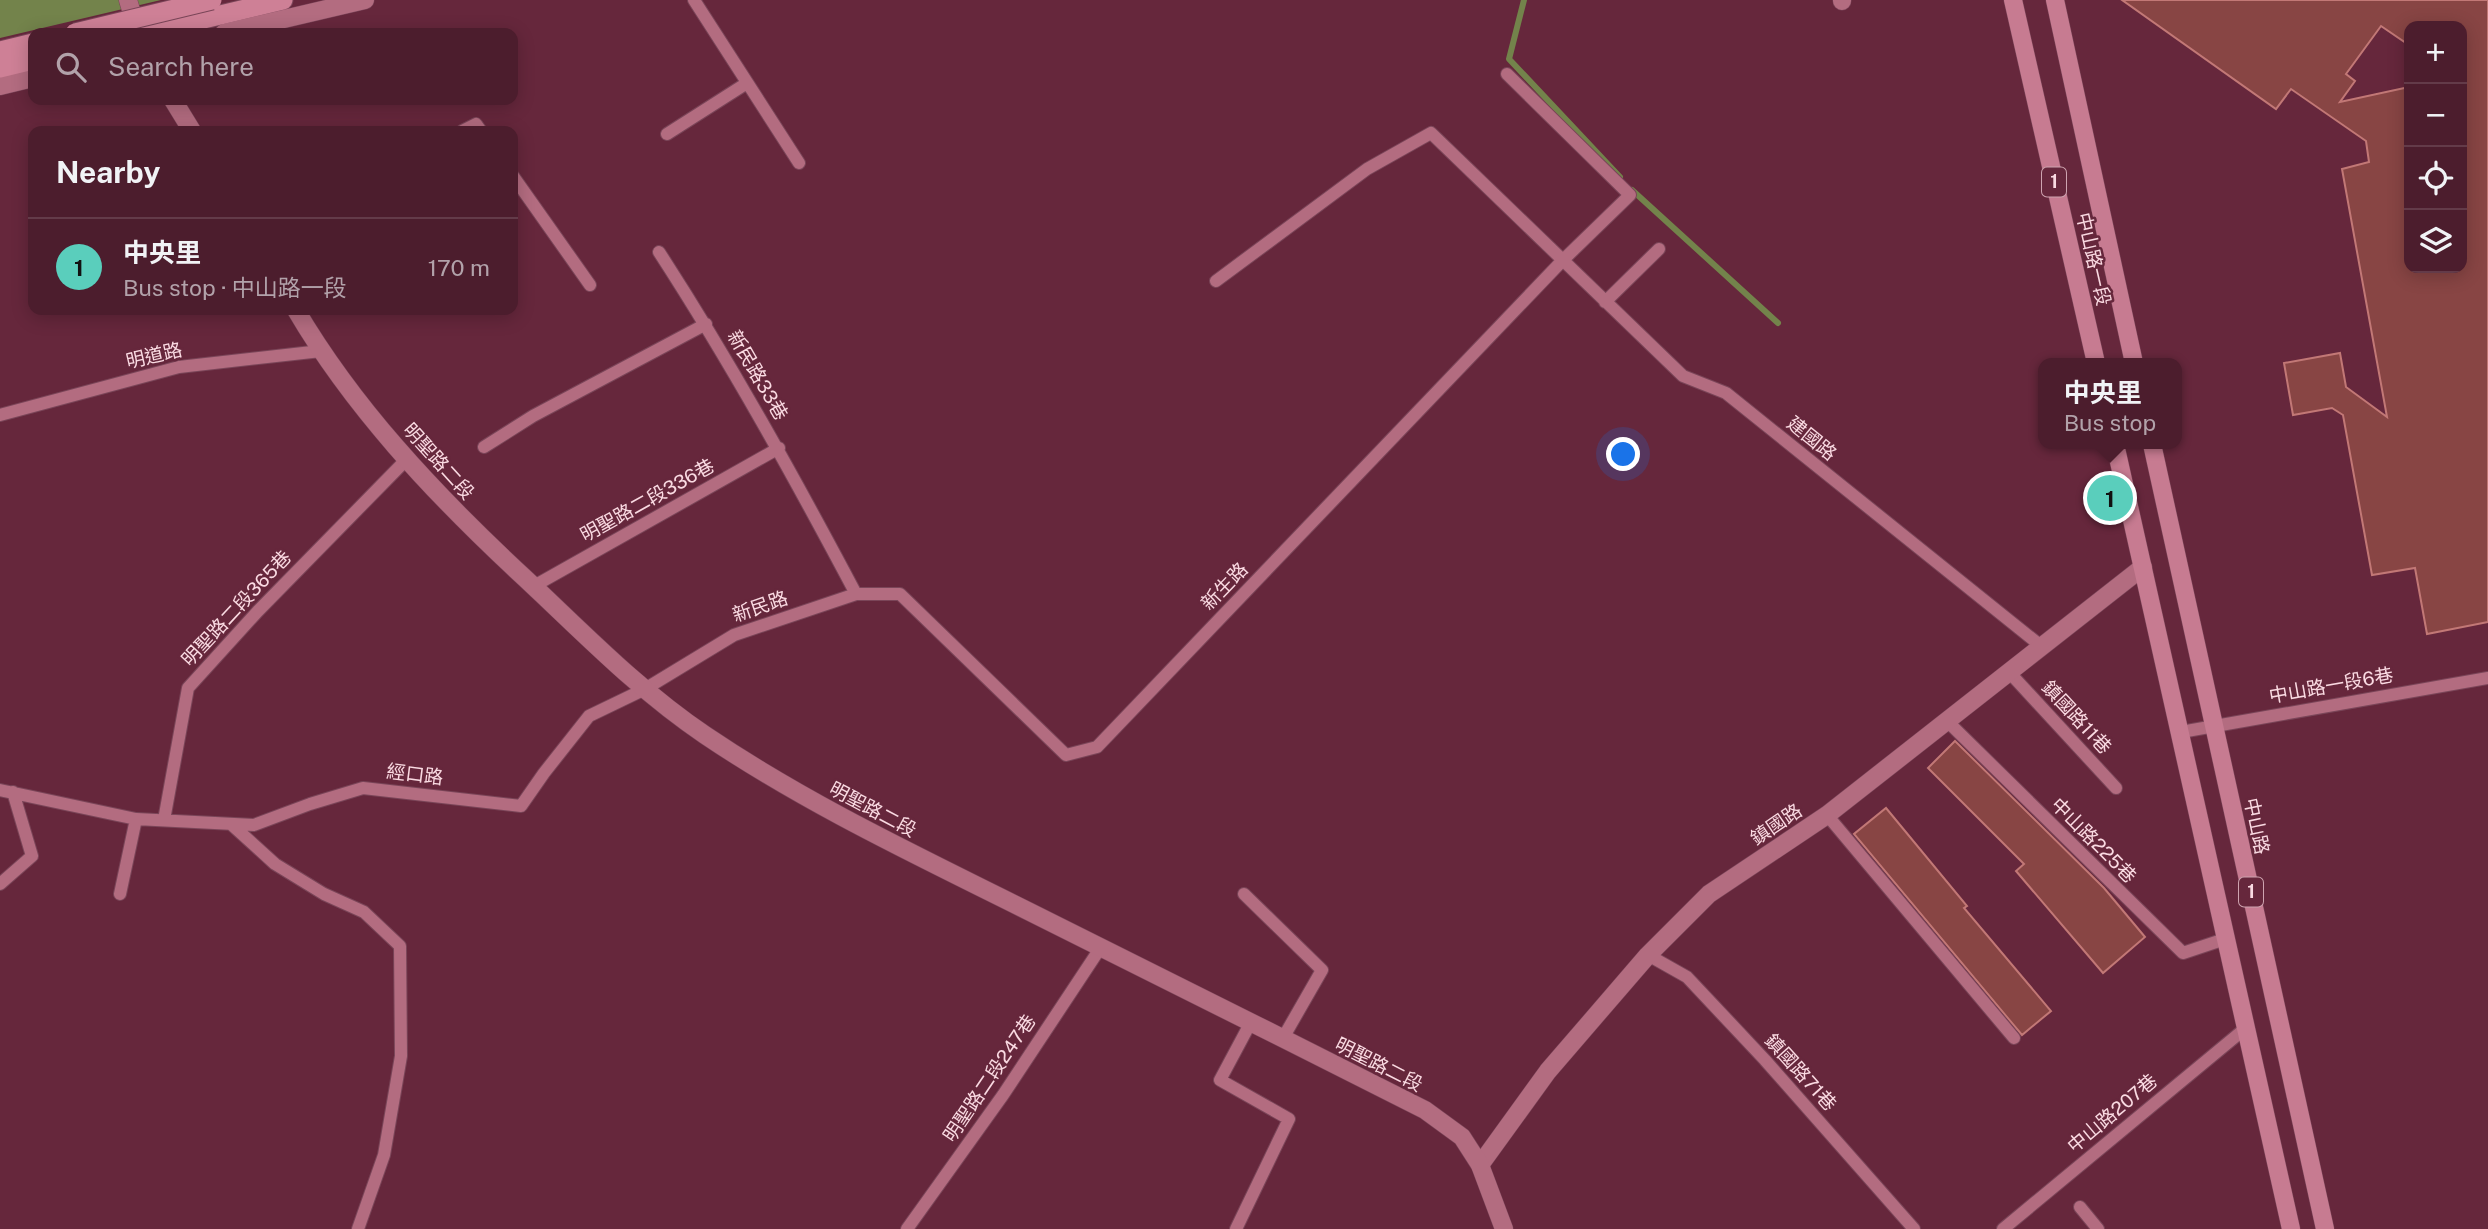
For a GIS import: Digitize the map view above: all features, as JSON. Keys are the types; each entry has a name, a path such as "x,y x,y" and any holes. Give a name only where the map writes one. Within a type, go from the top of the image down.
{"highway":[{"path":"96,28 212,0"},
{"path":"166,28 283,0"},
{"path":"0,51 28,44"},
{"path":"0,68 28,61"}],"main road":[{"name":"中山路一段","path":"2013,0 2095,358"},
{"name":"中山路一段","path":"2054,0 2133,358"},
{"name":"1","path":"2116,449 2291,1229"},
{"name":"中山路","path":"2153,449 2325,1229"}],"street":[{"path":"245,28 365,0"},
{"path":"129,6 136,28"},
{"path":"0,86 28,79"},
{"path":"176,105 189,126"},
{"name":"明聖路二段","path":"299,315 321,351 407,459 461,518 645,689 705,735 851,823 1425,1110 1462,1137 1480,1165 1504,1229"},
{"name":"鎮國路","path":"1480,1165 1548,1071 1647,955 1709,894 1827,815 2143,567"}],"lane":[{"path":"694,0 799,163"},
{"path":"1507,74 1630,195 1562,261"},
{"path":"667,134 747,83"},
{"name":"建國路","path":"1216,281 1367,169 1431,133 1683,376 1726,393 2041,646"},
{"path":"518,183 590,285"},
{"path":"1605,302 1659,249"},
{"path":"659,252 706,324"},
{"name":"新生路","path":"900,594 1066,755 1097,747 1562,261"},
{"name":"新民路33巷","path":"484,447 533,416 706,324 779,448 856,594"},
{"name":"明道路","path":"0,415 179,367 321,351"},
{"name":"明聖路二段336巷","path":"534,586 779,448"},
{"name":"明聖路二段365巷","path":"164,820 188,688 258,611 407,459"},
{"name":"新民路","path":"645,689 734,635 856,594 900,594"},
{"name":"鎮國路11巷","path":"2009,672 2116,788"},
{"name":"中山路一段6巷","path":"2180,732 2488,678"},
{"name":"經口路","path":"6,791 136,819 254,825 363,788 521,806 589,716 645,689"},
{"name":"中山路225巷","path":"1947,721 2183,953 2225,939"},
{"path":"0,884 32,856 6,791"},
{"path":"1827,815 2014,1038"},
{"path":"120,894 136,819"},
{"path":"231,824 275,864 324,894 364,912 400,946 401,1056 384,1155 358,1229"},
{"path":"1244,894 1322,970 1283,1038"},
{"name":"明聖路二段247巷","path":"907,1229 1003,1095 1101,947"},
{"name":"鎮國路71巷","path":"1647,955 1688,977 1914,1229"},
{"path":"1236,1229 1289,1119 1220,1080 1251,1022"},
{"name":"中山路207巷","path":"2003,1229 2246,1027"},
{"path":"2080,1207 2098,1229"}],"shaded area":[{"path":"0,0 161,0 42,28 28,28 28,31 0,38"}],"building":[{"path":"2122,0 2488,0 2488,622 2427,634 2415,568 2372,575 2343,415 2332,408 2293,415 2284,363 2340,353 2346,387 2387,417 2342,169 2369,162 2366,141 2291,89 2276,109"},
{"path":"1955,741 2104,888 2145,937 2103,973 2016,871 2024,864 1928,768"},
{"path":"1886,808 1967,906 1964,908 2051,1011 2022,1035 1854,834"}],"waterway":[{"path":"1524,0 1509,59 1620,177"},
{"path":"1632,190 1778,323"}],"place":[{"name":"中央里","path":"2110,498"}]}
